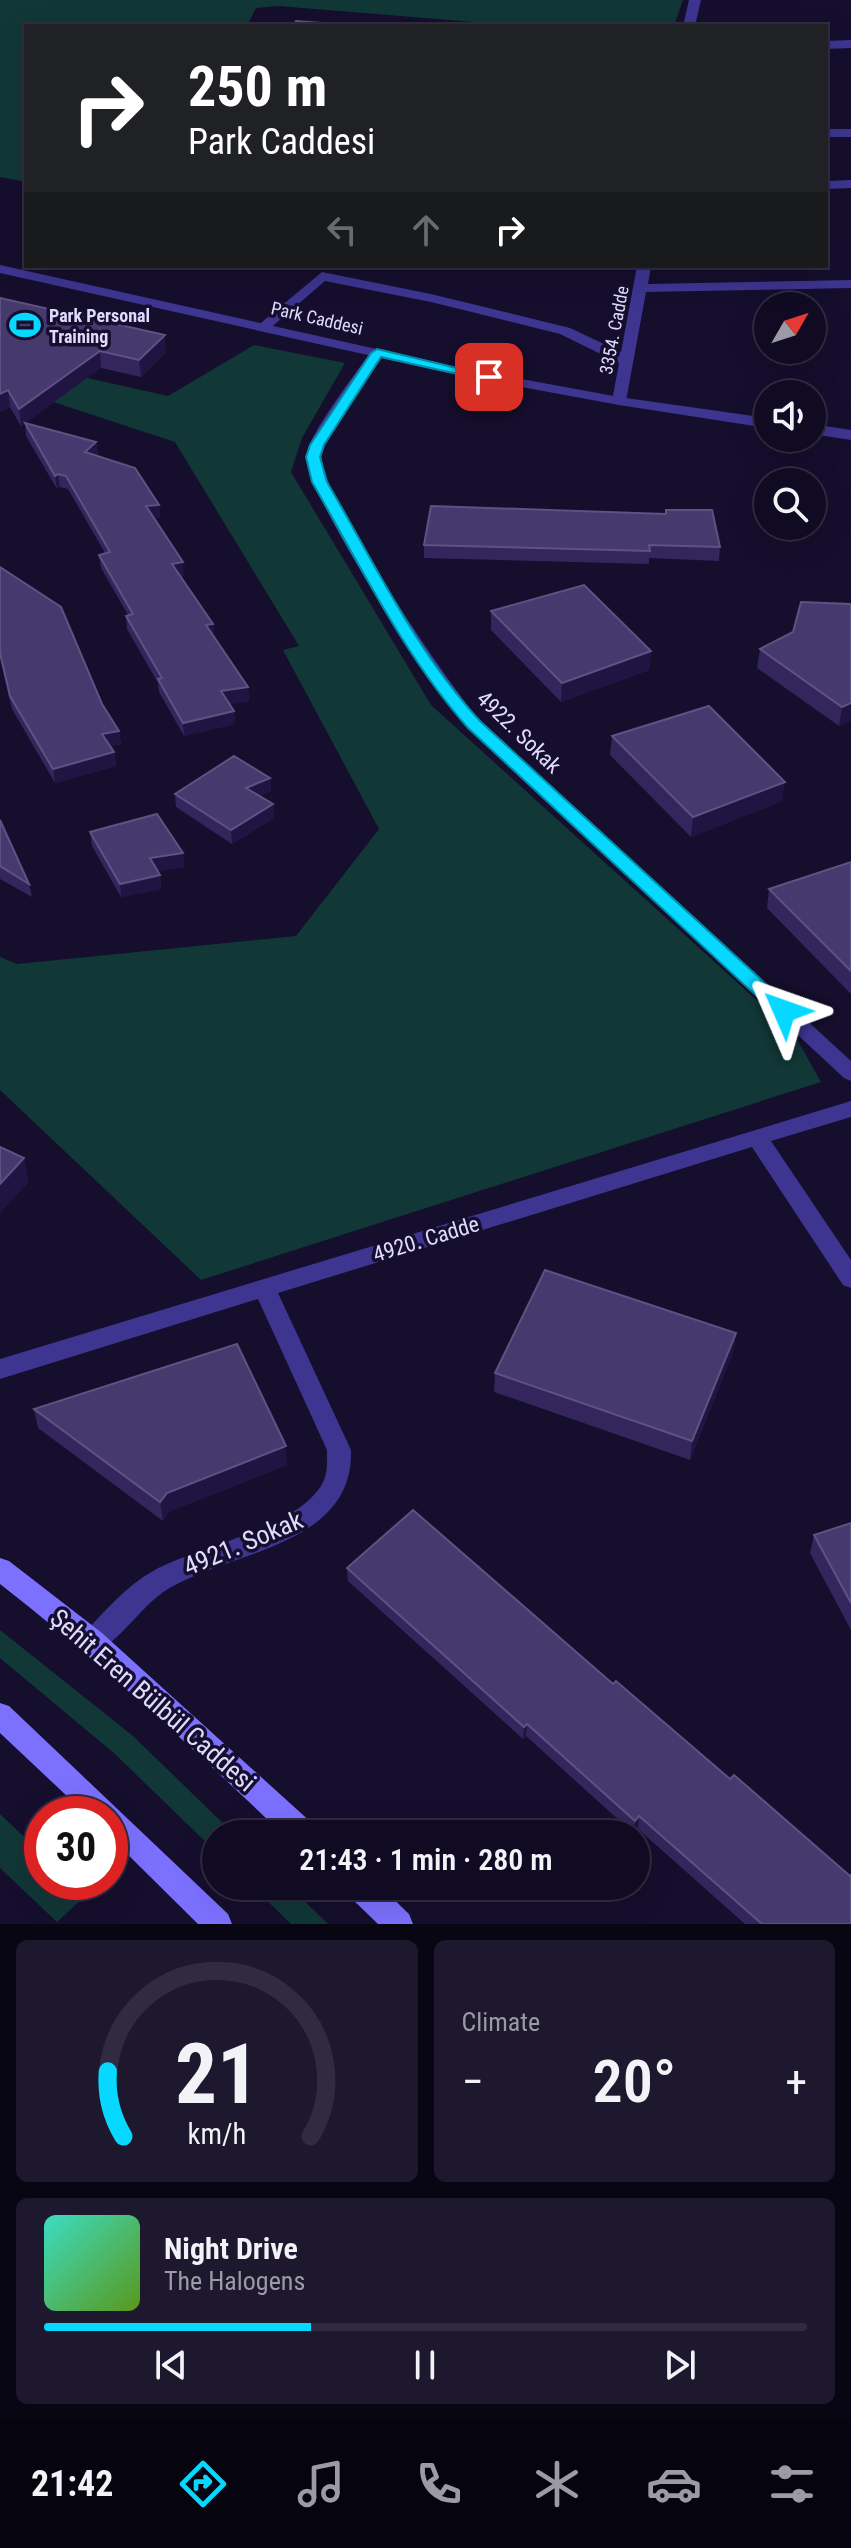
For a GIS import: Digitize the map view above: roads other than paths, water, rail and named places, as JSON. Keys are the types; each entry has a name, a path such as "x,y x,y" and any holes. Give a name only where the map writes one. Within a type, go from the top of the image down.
{"main road":[{"name":"Şehit Eren Bülbül Caddesi","path":"0,1569 93,1641 288,1820"},
{"path":"0,1715 87,1796"},
{"path":"128,1836 218,1924"},
{"path":"374,1900 399,1924"}],"street":[{"path":"689,24 695,0"},
{"path":"828,45 851,44"},
{"path":"828,133 851,133"},
{"path":"828,185 851,184"},
{"name":"3354. Cadde","path":"619,401 644,268"},
{"name":"Park Caddesi","path":"0,269 377,353 619,401 754,421"},
{"path":"263,327 322,276 431,298 565,331 625,360"},
{"path":"641,288 851,284"},
{"name":"4922. Sokak","path":"377,353 317,445 313,457 314,470 437,679 474,724 851,1073"},
{"path":"826,431 851,435"},
{"name":"4920. Cadde","path":"0,1369 851,1109"},
{"path":"757,1137 851,1279"},
{"name":"4921. Sokak","path":"93,1641 158,1581 187,1566 290,1526 314,1511 331,1494 339,1474 339,1450 264,1288"}],"place":[{"name":"Park Personal Training","path":"25,325"}]}
